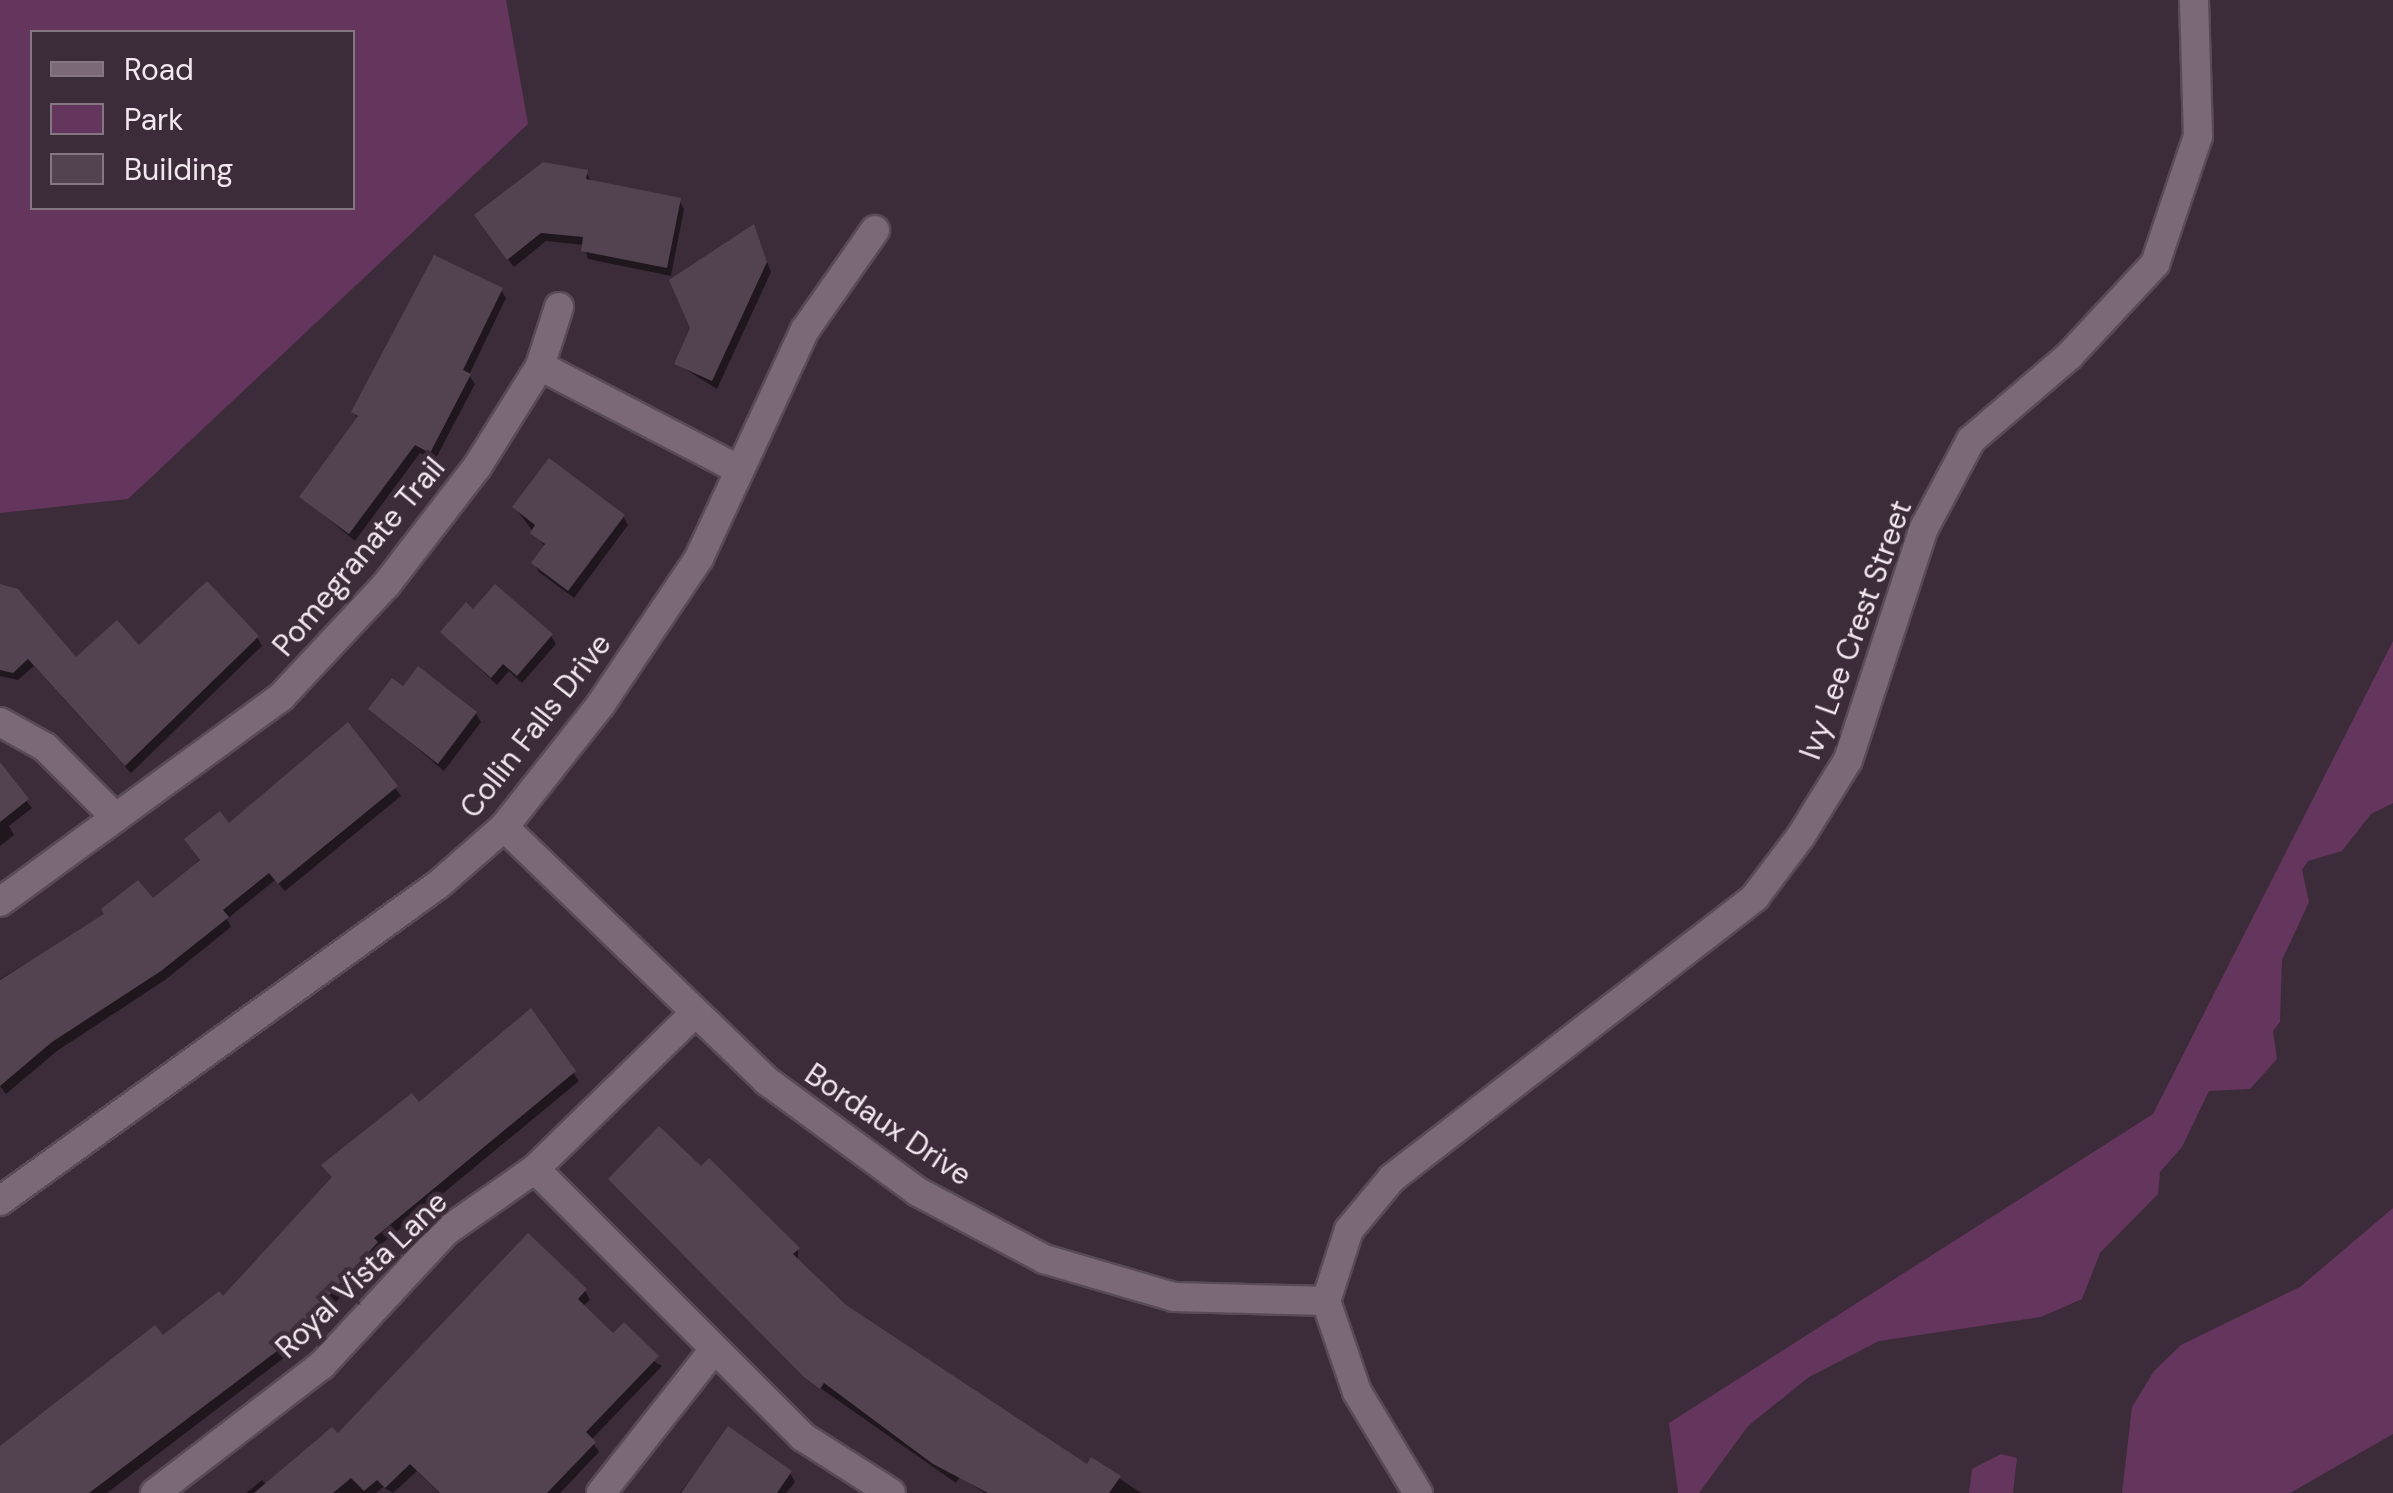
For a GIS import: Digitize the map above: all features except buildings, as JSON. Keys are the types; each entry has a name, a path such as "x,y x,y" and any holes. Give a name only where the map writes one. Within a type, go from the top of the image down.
{"street":[{"name":"Ivy Lee Crest Street","path":"1326,1302 1349,1230 1392,1178 1755,896 1801,836 1848,760 1924,528 1972,440 2070,356 2155,264 2198,136 2194,0"},
{"name":"Collin Falls Drive","path":"0,1202 439,884 504,827 601,704 699,558 805,330 875,230"},
{"name":"Pomegranate Trail","path":"0,902 282,696 386,584 477,467 540,366 559,308"},
{"path":"540,366 740,470"},
{"path":"0,722 44,747 116,818"},
{"name":"Bordaux Drive","path":"504,827 767,1082 918,1192 1044,1258 1174,1297 1326,1302"},
{"name":"Royal Vista Lane","path":"155,1493 322,1365 446,1232 535,1169 695,1013"},
{"path":"535,1169 712,1352 804,1437 891,1493"},
{"path":"1326,1302 1357,1392 1418,1493"},
{"path":"602,1493 712,1352"}],"green space":[{"path":"0,0 506,0 528,124 128,499 0,513"},
{"path":"2393,641 2393,803 2371,814 2342,851 2308,861 2302,870 2309,902 2282,960 2280,1022 2273,1031 2277,1059 2250,1089 2209,1091 2182,1147 2160,1172 2158,1194 2100,1253 2082,1299 2041,1317 1879,1341 1809,1377 1748,1426 1699,1493 1678,1493 1669,1423 2153,1114"},
{"path":"2393,1208 2393,1434 2290,1493 2122,1493 2132,1407 2154,1371 2181,1345 2300,1287"},
{"path":"2001,1454 2017,1458 2013,1493 1969,1493 1972,1469"}]}
